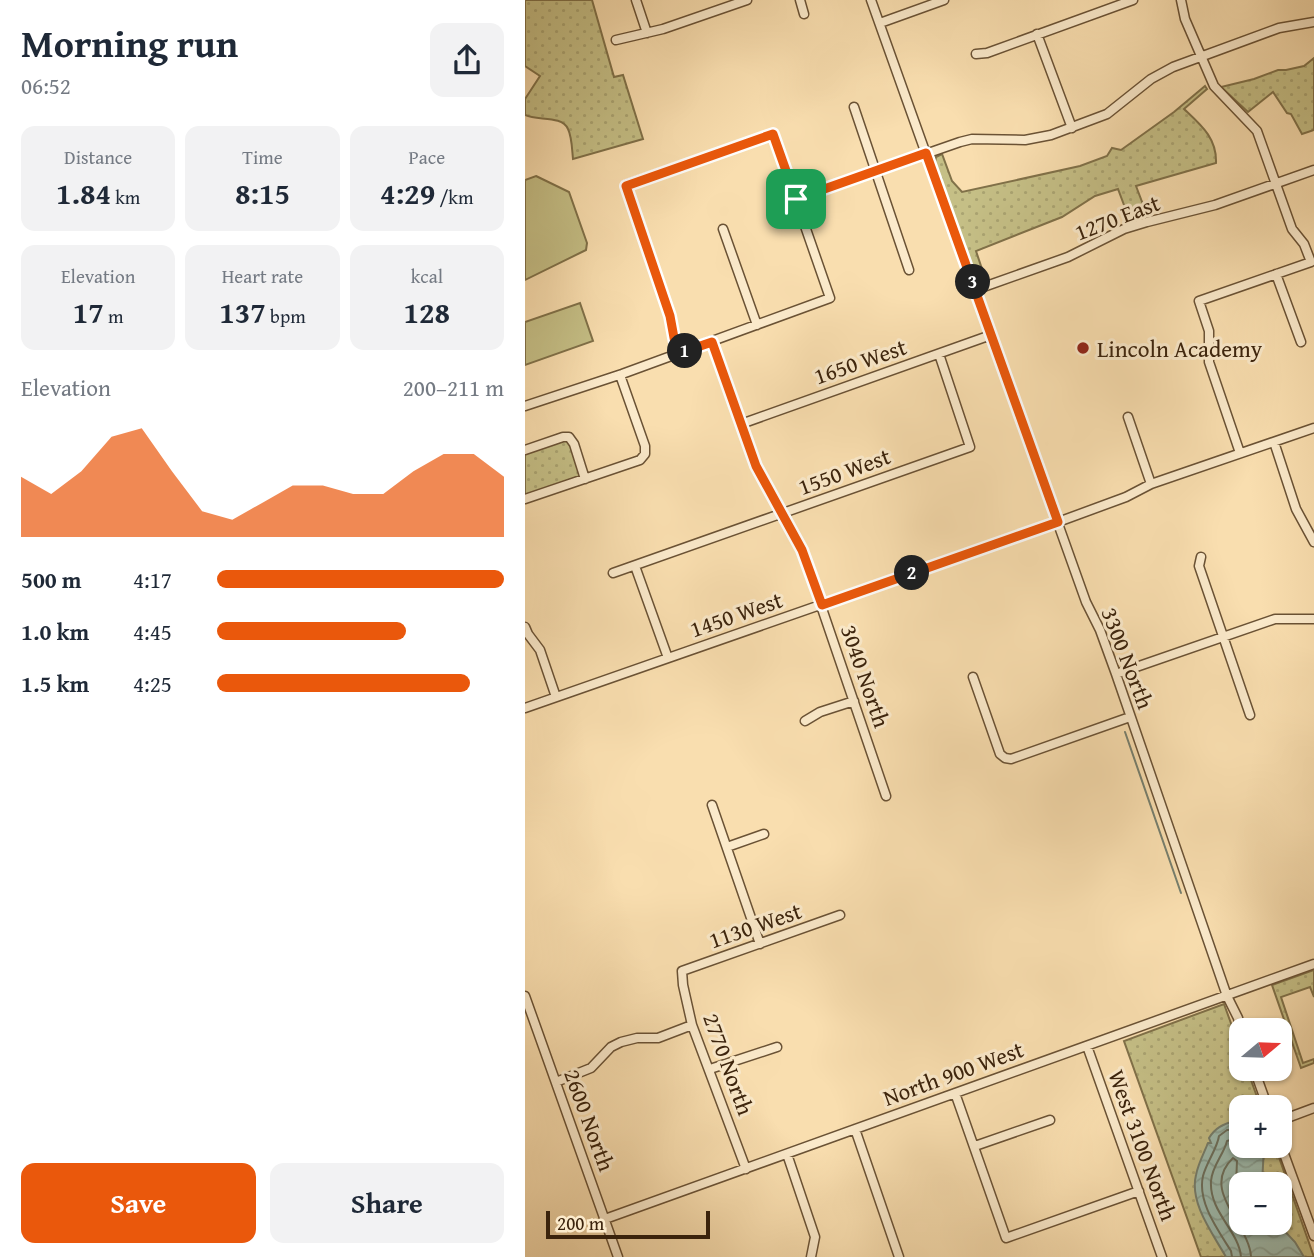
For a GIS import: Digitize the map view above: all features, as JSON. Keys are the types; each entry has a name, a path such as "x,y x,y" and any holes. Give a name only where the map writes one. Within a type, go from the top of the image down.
{"street":[{"path":"636,0 647,33"},
{"path":"616,40 647,33 747,0"},
{"path":"800,0 804,14"},
{"name":"3300 North","path":"871,0 1086,602 1100,630 1116,674 1227,996 1238,1018"},
{"path":"880,23 944,0"},
{"path":"976,54 987,53 1133,0"},
{"path":"1181,0 1185,19 1214,86 1257,131 1292,229 1304,244 1311,262 1199,301 1209,331 1209,362 1240,453"},
{"path":"796,199 972,139 1025,140 1072,128 1107,114 1157,74 1279,28 1314,22"},
{"path":"1037,34 1072,128"},
{"path":"854,107 909,270"},
{"path":"525,406 620,375 830,298 773,134 626,186 670,316 677,354"},
{"name":"1270 East","path":"975,290 1068,257 1124,229 1215,205 1314,170"},
{"path":"723,229 757,325"},
{"path":"1276,274 1301,342"},
{"name":"1650 West","path":"741,424 939,354 990,331"},
{"name":"3040 North","path":"712,342 756,466 802,550 886,796"},
{"name":"1550 West","path":"613,573 970,447 939,354"},
{"path":"525,499 640,460 645,454 645,446 620,375"},
{"path":"1128,417 1151,484"},
{"name":"1450 West","path":"525,708 1058,522 1126,497 1151,484 1314,428"},
{"path":"525,450 563,437 569,438 574,443 585,479"},
{"path":"1273,442 1296,509 1314,542"},
{"path":"1201,557 1199,566 1249,715"},
{"path":"635,566 668,658"},
{"path":"1116,674 1275,619 1314,619"},
{"path":"525,627 540,650 556,697"},
{"path":"973,677 1000,754 1005,758 1011,759 1130,716"},
{"path":"805,721 820,712 854,701"},
{"path":"712,805 760,944"},
{"path":"727,847 764,834"},
{"name":"1130 West","path":"682,971 840,915"},
{"name":"North 900 West","path":"605,1220 1314,964"},
{"name":"2770 North","path":"682,971 692,1025 745,1169"},
{"name":"2600 North","path":"525,996 618,1257"},
{"path":"556,1082 590,1068 621,1042 638,1038 658,1038 692,1025"},
{"name":"West 3100 North","path":"1087,1046 1162,1257"},
{"path":"710,1069 777,1047"},
{"path":"955,1093 1006,1238 1139,1191"},
{"path":"1292,1116 1314,1108"},
{"path":"975,1146 1050,1120"},
{"path":"855,1129 899,1257"},
{"path":"787,1154 815,1237 811,1257"},
{"path":"1286,1158 1314,1236"}],"shaded area":[{"path":"525,0 592,0 614,77 623,75 643,139 573,159 570,136 565,125 555,120 525,115 525,99 540,76 525,66"},
{"path":"1314,58 1314,130 1302,134 1291,114 1287,113 1273,92 1248,112 1221,87 1278,70 1304,66"},
{"path":"1205,86 1207,89 1184,109 1211,139 1216,163 1136,186 1147,215 1130,221 1118,189 1095,196 1062,217 976,251 986,281 976,278 935,162 936,157 942,154 952,181 962,192 1080,166 1107,156 1112,148 1121,150"},
{"path":"536,176 569,192 587,243 586,250 525,280 525,180"},
{"path":"580,303 593,341 525,365 525,322"},
{"path":"564,440 569,441 580,476 525,496 525,453"},
{"path":"1314,970 1314,997 1310,987 1281,997 1288,1018 1284,1018 1272,985"},
{"path":"1224,1004 1229,1018 1229,1082 1252,1082 1256,1095 1229,1095 1229,1158 1279,1158 1284,1172 1229,1172 1229,1235 1292,1235 1292,1194 1314,1257 1201,1257 1124,1041"},
{"path":"1292,1030 1303,1063 1314,1059 1314,1063 1301,1068 1292,1042"}],"water":[{"path":"1229,1123 1229,1158 1263,1158 1263,1172 1229,1172 1229,1235 1288,1235 1304,1257 1226,1257 1203,1218 1195,1186 1198,1167 1208,1143 1211,1143 1211,1135"}],"waterway":[{"path":"1125,732 1181,893"}],"place":[{"name":"Lincoln Academy","path":"1083,348"}],"route":[{"path":"773,134 796,199 926,153 1058,522 822,605 802,550 756,466 712,342 677,354 670,316 626,186 773,134"}]}
